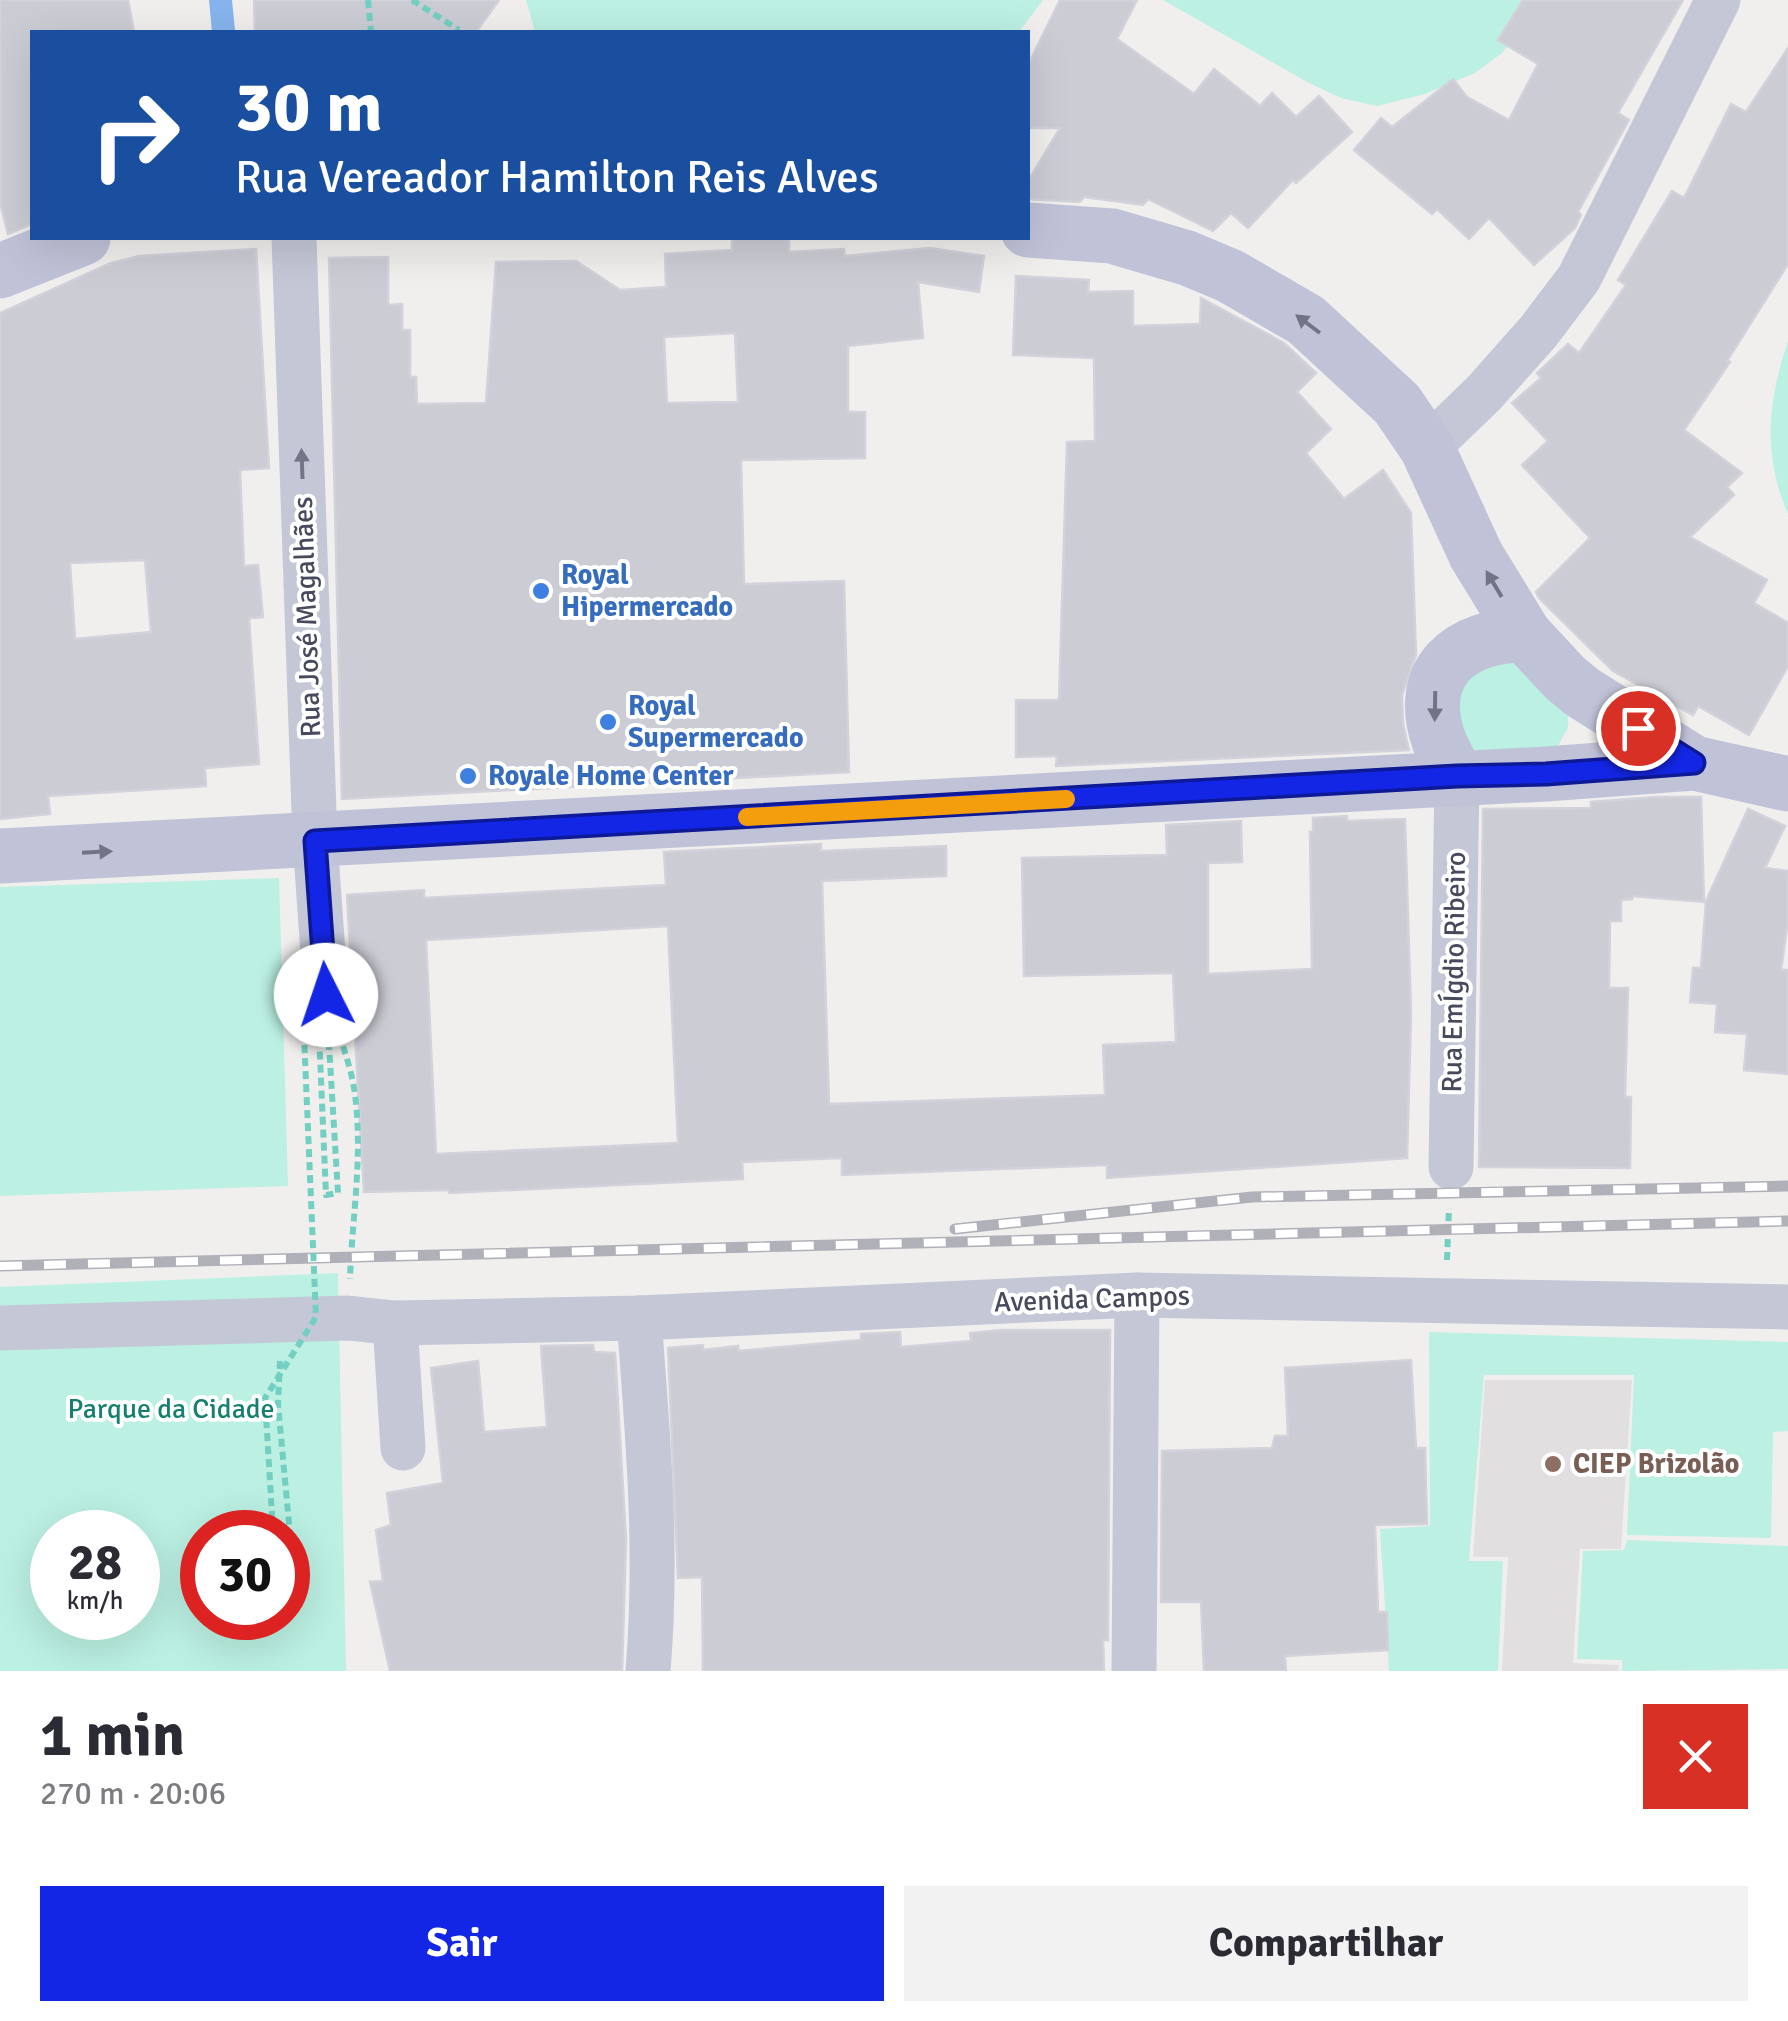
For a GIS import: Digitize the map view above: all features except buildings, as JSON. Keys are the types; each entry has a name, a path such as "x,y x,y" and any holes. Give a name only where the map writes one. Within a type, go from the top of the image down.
{"main road":[{"path":"1030,230 1112,236 1187,258 1230,276 1306,320 1397,404 1427,448 1476,555 1525,635 1582,692 1694,763"},
{"path":"0,271 79,240"},
{"path":"1457,776 1434,720 1434,694 1440,672 1455,654 1479,640 1525,635"},
{"path":"1546,774 1574,744 1583,711 1582,692"},
{"path":"0,856 1694,763 1788,784"}],"street":[{"path":"1427,448 1495,381 1579,278 1718,0"},
{"name":"Rua José Magalhães","path":"294,240 315,841 326,995"},
{"name":"Rua EmÍgdio Ribeiro","path":"1450,1166 1457,776"},
{"path":"1134,1671 1137,1296"},
{"name":"Avenida Campos","path":"0,1328 348,1318 395,1324 638,1318 1137,1296 1788,1307"},
{"path":"638,1318 653,1502 654,1603 648,1671"},
{"path":"395,1324 403,1448"}],"path":[{"path":"368,0 371,30"},
{"path":"412,0 459,30"},
{"path":"326,995 355,1100 357,1190 351,1257"},
{"path":"272,1510 266,1398 316,1317 304,1036 319,1033 326,1195 338,1193 326,995"},
{"path":"1445,1300 1450,1166"},
{"path":"278,1404 288,1510"}],"shaded area":[{"name":"CIEP Brizolão","path":"1485,1380 1632,1380 1621,1549 1580,1549 1573,1663 1619,1665 1618,1671 1502,1671 1508,1557 1473,1557"}],"green space":[{"path":"526,0 1043,0 1020,30 534,30"},
{"path":"1163,0 1544,0 1502,53 1475,73 1425,94 1377,106 1341,98 1309,83"},
{"path":"1788,341 1788,514 1774,470 1771,428 1776,385"},
{"path":"1502,645 1568,711 1568,728 1552,756 1470,758 1450,678"},
{"path":"279,878 288,1186 0,1196 0,887"},
{"name":"Parque da Cidade","path":"338,1273 346,1671 0,1671 0,1287"},
{"path":"1429,1332 1788,1342 1788,1431 1773,1432 1771,1538 1627,1535 1634,1375 1484,1375 1469,1561 1503,1561 1498,1671 1389,1671 1380,1529 1430,1526"},
{"path":"1627,1540 1788,1546 1788,1669 1622,1671 1622,1660 1577,1659 1583,1551 1624,1550"}],"water":[{"path":"209,0 232,0 235,30 212,30"}],"railway":[{"path":"955,1229 1252,1197 1788,1186"},
{"path":"0,1266 1788,1221"}],"slow traffic":[{"path":"747,817 1066,799"}],"place":[{"name":"Royal Hipermercado","path":"541,591"},
{"name":"Royal Supermercado","path":"608,722"},
{"name":"Royale Home Center","path":"468,776"},
{"name":"CIEP Brizolão","path":"1553,1464"}],"route":[{"path":"326,995 315,841 1694,763 1638,728"}]}
